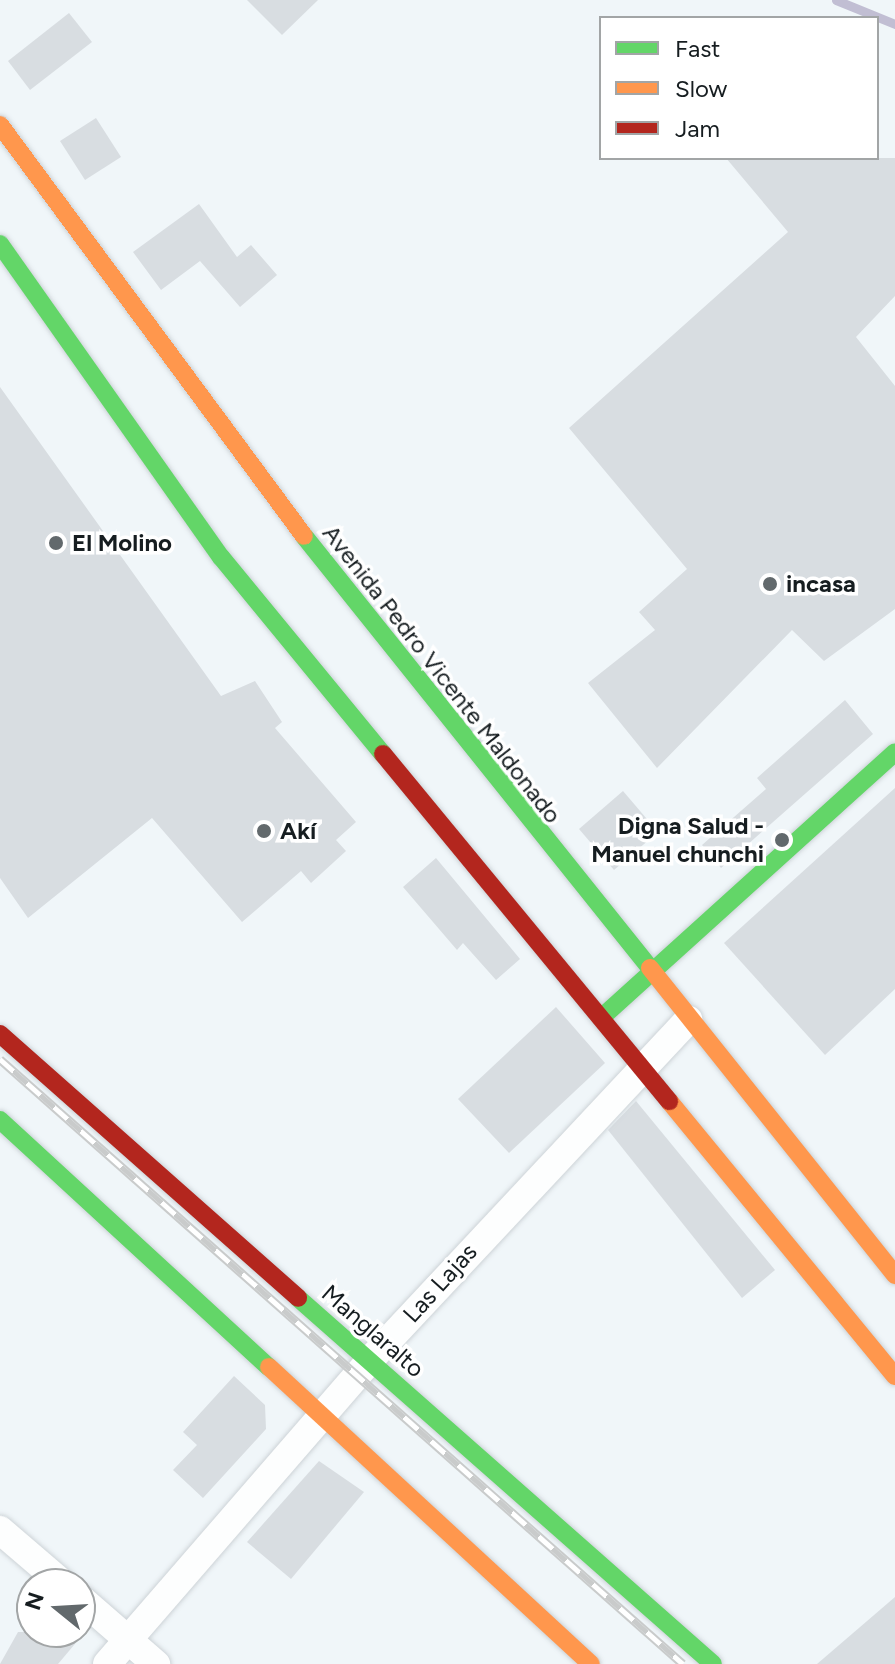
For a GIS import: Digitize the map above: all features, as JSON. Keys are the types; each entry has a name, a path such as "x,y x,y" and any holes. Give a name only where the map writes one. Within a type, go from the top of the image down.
{"main road":[{"name":"Avenida Pedro Vicente Maldonado","path":"0,125 225,437 649,973 895,1275"},
{"path":"0,244 221,557 895,1376"},
{"path":"601,1018 895,752"},
{"name":"Manglaralto","path":"0,1034 713,1664"},
{"path":"0,1120 321,1423 591,1664"}],"street":[{"name":"Las Lajas","path":"107,1664 321,1423 370,1360 639,1064 688,1020"},
{"path":"0,1530 44,1568"},
{"path":"96,1612 156,1664"}],"building":[{"path":"247,0 318,0 282,35"},
{"path":"69,13 92,42 30,90 8,61"},
{"path":"96,118 121,157 85,180 60,141"},
{"path":"895,158 895,296 856,337 895,386 895,609 824,661 792,630 657,768 588,683 655,630 639,612 687,569 569,428 788,232 728,160"},
{"path":"199,204 237,257 251,245 277,275 240,307 200,261 161,290 133,252"},
{"name":"El Molino","path":"0,387 221,696 255,681 282,722 275,728 356,822 336,840 346,851 311,883 301,871 242,922 152,818 28,918 0,878"},
{"path":"845,700 873,734 721,868 702,845 766,789 757,778"},
{"path":"895,788 895,989 825,1055 724,943"},
{"path":"623,791 658,832 614,870 579,829"},
{"path":"436,858 520,959 496,980 463,943 457,950 403,887"},
{"path":"556,1007 605,1063 509,1153 458,1099"},
{"path":"636,1101 775,1270 742,1298 608,1130"},
{"path":"234,1376 265,1405 266,1429 203,1498 173,1470 197,1445 183,1432"},
{"path":"319,1461 364,1492 291,1579 247,1542"},
{"path":"895,1597 895,1664 817,1664"},
{"path":"16,1636 16,1648 72,1648 58,1664 0,1664"}],"waterway":[{"path":"836,0 875,16"},
{"path":"879,17 895,24"}],"railway":[{"path":"0,1059 683,1664"}],"traffic: fast":[{"path":"0,244 221,557 383,754"},
{"path":"304,536 650,968"},
{"path":"601,1018 895,752"},
{"path":"0,1120 269,1367"},
{"path":"298,1298 713,1664"}],"traffic: slow":[{"path":"0,125 304,536"},
{"path":"650,968 895,1275"},
{"path":"669,1101 895,1376"},
{"path":"269,1367 591,1664"}],"traffic: jam":[{"path":"383,754 669,1101"},
{"path":"0,1034 298,1298"}],"place":[{"name":"El Molino","path":"56,543"},
{"name":"incasa","path":"770,584"},
{"name":"Akí","path":"264,831"},
{"name":"Digna Salud - Manuel chunchi","path":"782,840"}]}
